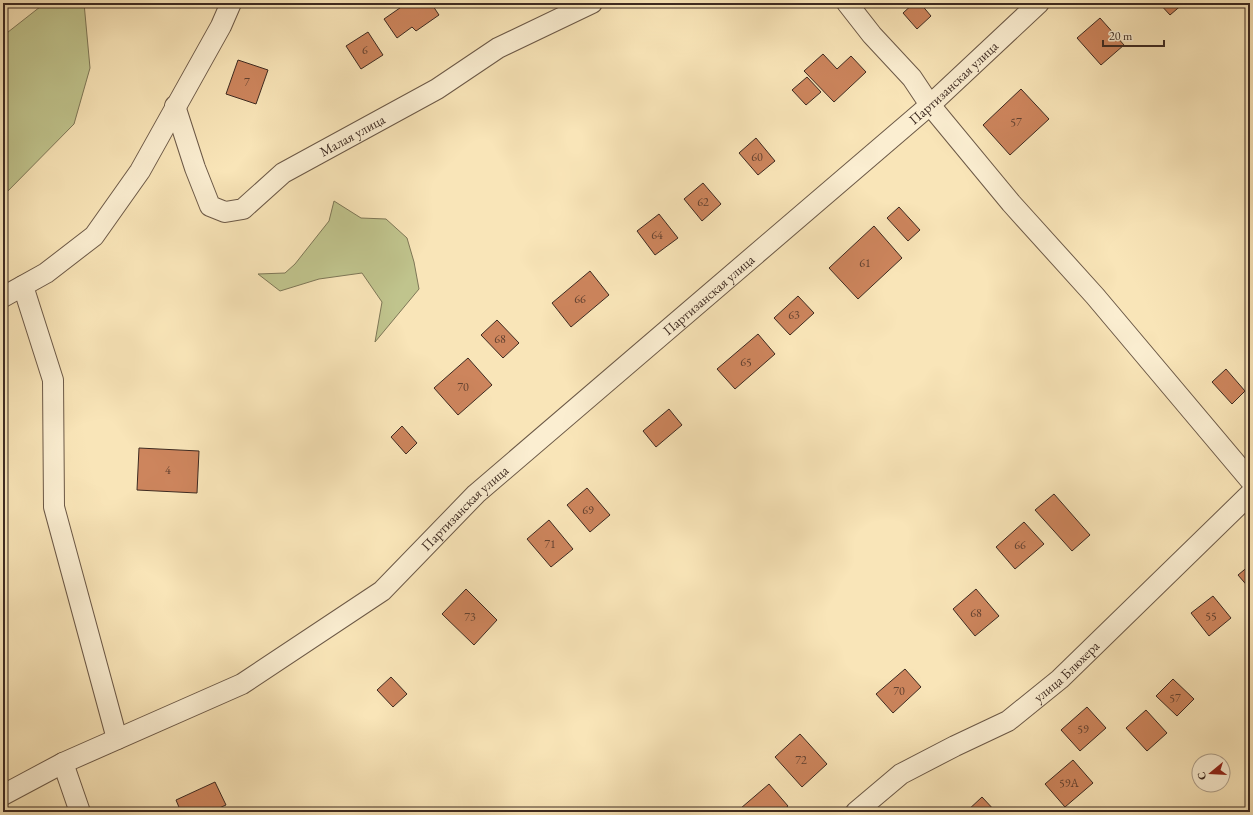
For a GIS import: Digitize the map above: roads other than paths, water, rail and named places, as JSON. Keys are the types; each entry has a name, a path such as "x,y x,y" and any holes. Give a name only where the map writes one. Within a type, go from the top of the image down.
{"street":[{"path":"3,297 46,272 94,236 140,171 221,26 231,3"},
{"name":"Малая улица","path":"175,106 195,168 210,206 225,212 243,209 283,173 437,89 498,48 592,3"},
{"path":"847,3 872,34 912,78 930,105 1011,203 1095,296 1250,480"},
{"name":"Партизанская улица","path":"3,794 63,763 242,684 382,590 476,494 930,105 1039,3"},
{"path":"22,286 53,380 54,507 117,739"},
{"name":"улица Блюхера","path":"856,812 901,774 1008,721 1060,679 1250,494"},
{"path":"63,763 80,812"}]}
